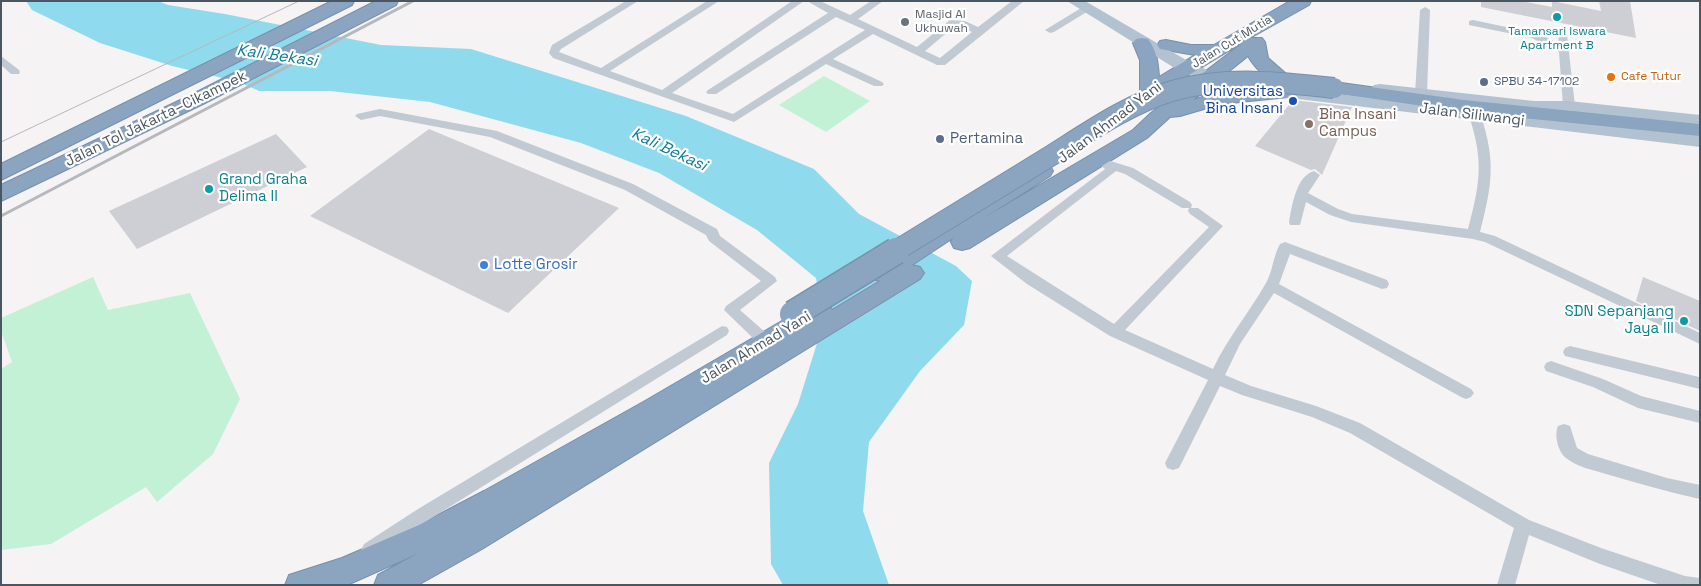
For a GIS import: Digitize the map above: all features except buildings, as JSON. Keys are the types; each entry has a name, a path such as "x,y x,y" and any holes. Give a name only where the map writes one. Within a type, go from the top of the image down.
{"highway":[{"name":"Jalan Tol Jakarta–Cikampek","path":"1,159 155,87 330,1"},
{"path":"1,173 346,1"},
{"path":"1,185 364,1"},
{"name":"Jalan Tol Jakarta–Cikampek","path":"1,194 196,100 390,1"},
{"name":"Jalan Cut Mutia","path":"1192,65 1303,1"},
{"name":"Jalan Cut Mutia","path":"1214,73 1256,42 1324,1"},
{"path":"1256,42 1255,52 1259,61 1287,86"},
{"path":"1142,43 1149,60 1150,92"},
{"path":"1166,45 1191,50 1217,50"},
{"name":"Jalan Ahmad Yani","path":"953,238 1118,120 1150,92 1192,65"},
{"name":"Jalan Ahmad Yani","path":"300,585 346,570 429,534 494,500 953,238 1104,163 1214,73"},
{"path":"300,585 500,491 672,391 760,336 799,325 1097,127 1150,99 1179,89 1212,82 1274,82 1334,88 1464,106 1700,130"},
{"path":"1158,117 1219,98 1287,86"},
{"name":"Jalan Ahmad Yani","path":"389,585 472,539 799,325"}],"main road":[{"path":"1086,8 1142,43 1192,65"},
{"path":"1086,8 1116,19 1166,45 1192,65"},
{"name":"Jalan Siliwangi","path":"1192,65 1214,73 1475,116 1700,141"},
{"name":"Jalan Siliwangi","path":"1287,86 1421,94 1534,106 1569,106 1700,120"}],"street":[{"path":"634,1 556,47 554,53 556,56 734,118 872,30"},
{"path":"602,72 714,1"},
{"path":"663,94 799,1"},
{"path":"812,1 941,63 1019,1"},
{"path":"850,20 878,1"},
{"path":"1050,30 1086,8"},
{"path":"1421,94 1425,10"},
{"path":"712,92 835,12"},
{"path":"918,52 954,22 962,23 979,31"},
{"path":"1473,23 1535,36 1564,50"},
{"path":"1563,37 1569,106"},
{"path":"1,59 15,72"},
{"path":"826,60 878,84"},
{"path":"361,116 380,112 493,134 629,187 712,232 714,238 770,281 731,310 760,336"},
{"path":"1473,234 1486,182 1482,137 1475,116"},
{"path":"1104,163 1129,172 1217,226 1115,332"},
{"path":"1104,163 1110,171 998,256 1032,280 1115,332 1247,391 1316,412 1355,428 1523,525 1600,556 1664,578 1685,584 1697,585"},
{"path":"1295,222 1302,190 1314,175"},
{"path":"1302,195 1334,212 1351,218 1473,234 1512,248 1522,255 1700,339"},
{"path":"1173,463 1235,339 1271,286 1283,263 1285,247 1382,284"},
{"path":"1271,286 1320,310 1466,393"},
{"path":"348,564 424,514 722,331"},
{"path":"1570,352 1700,383"},
{"path":"1551,367 1598,383 1638,402 1700,417"},
{"path":"1564,431 1566,446 1571,453 1584,460 1666,485 1700,492"},
{"path":"1506,585 1523,525"}],"green space":[{"path":"824,76 870,101 826,132 779,105"},
{"path":"93,277 108,310 190,293 240,399 213,454 157,502 146,487 51,544 1,550 1,369 12,362 1,331 1,318"}],"water":[{"name":"Kali Bekasi","path":"26,1 158,1 168,5 225,14 381,45 471,49 686,116 814,169 859,214 956,266 972,281 964,325 920,371 869,442 863,511 889,585 783,585 771,564 769,463 798,404 824,321 816,278 757,230 659,173 581,143 430,102 330,91 259,91 239,82 172,66 100,43 32,10"}],"tram line":[{"path":"1,142 299,1"}],"railway":[{"path":"1,216 413,1"}],"place":[{"name":"Tamansari Iswara Apartment B","path":"1557,17"},
{"name":"Masjid Al Ukhuwah","path":"905,22"},
{"name":"Cafe Tutur","path":"1611,77"},
{"name":"SPBU 34-17102","path":"1484,82"},
{"name":"Universitas Bina Insani","path":"1293,101"},
{"name":"Bina Insani Campus","path":"1309,124"},
{"name":"Pertamina","path":"940,139"},
{"name":"Grand Graha Delima II","path":"209,189"},
{"name":"Lotte Grosir","path":"484,265"},
{"name":"SDN Sepanjang Jaya III","path":"1684,321"}]}
